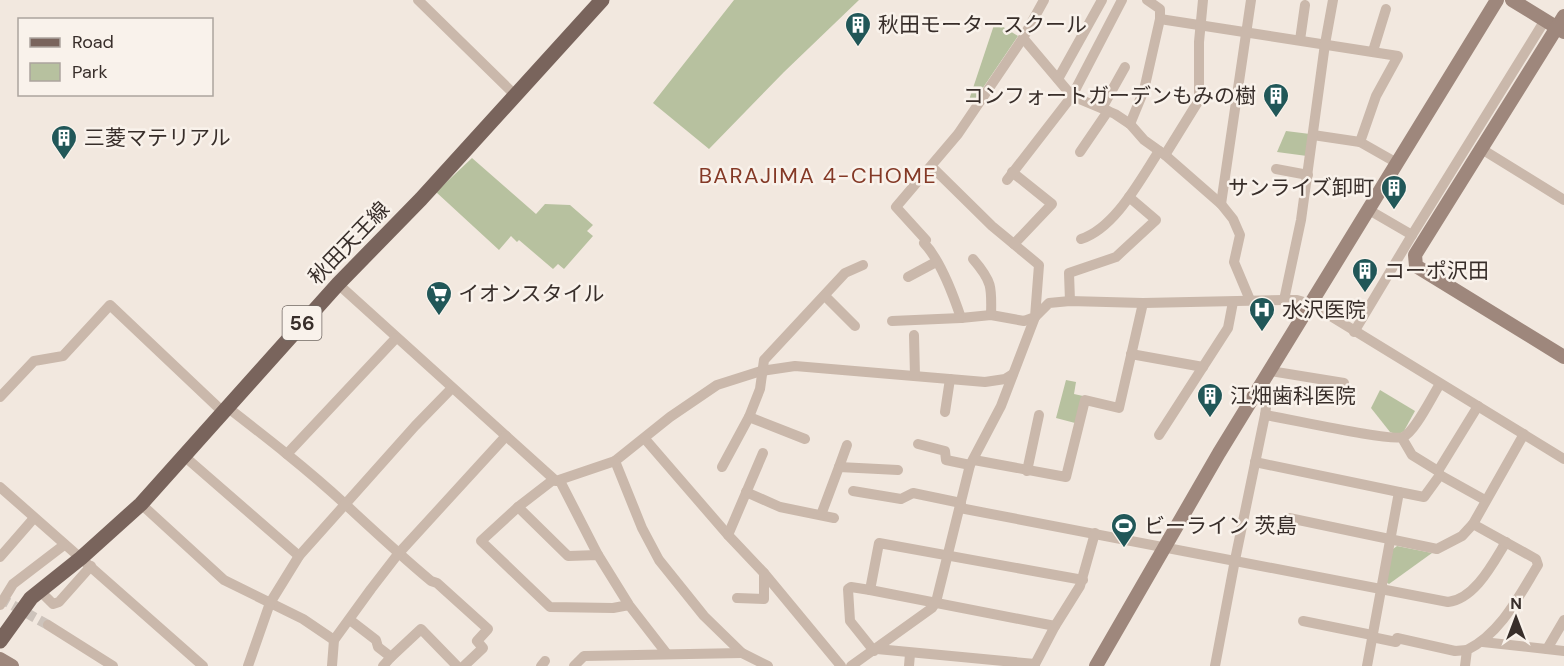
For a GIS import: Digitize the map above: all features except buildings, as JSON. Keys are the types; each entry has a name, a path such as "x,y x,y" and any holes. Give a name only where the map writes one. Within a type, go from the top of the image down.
{"main road":[{"name":"秋田天王線","path":"0,642 31,598 86,562 141,504 338,284 424,196 602,0"}],"street":[{"path":"418,0 515,95"},
{"path":"961,318 952,289 932,251 924,243 926,240 896,207 958,134 1023,38 1044,0"},
{"path":"1058,80 1102,0"},
{"path":"1014,244 1052,204 1010,176 1072,96 1122,0"},
{"path":"1130,123 1144,90 1160,19 1160,9 1147,0"},
{"path":"1081,239 1092,235 1129,197 1199,100 1199,25 1203,0"},
{"path":"1221,204 1251,0"},
{"path":"1284,300 1301,220 1325,44 1334,0"},
{"path":"1096,666 1257,392 1497,0"},
{"path":"1512,0 1558,24"},
{"path":"1300,40 1305,5"},
{"path":"1373,51 1386,9"},
{"path":"1160,19 1398,56 1376,96 1360,141"},
{"path":"1558,24 1415,255 1416,266 1564,357"},
{"path":"1354,332 1412,235 1558,24"},
{"path":"1023,38 1072,96 1130,123 1144,140 1221,204 1233,219 1240,235 1234,262 1250,300"},
{"path":"1080,152 1105,110 1125,67"},
{"path":"1313,135 1360,141 1397,163"},
{"path":"1480,148 1564,200"},
{"path":"852,666 932,608 936,602 972,462 1001,406 1035,317 1039,265 992,226 932,166"},
{"path":"1276,169 1308,175"},
{"path":"1070,301 1069,273 1116,257 1156,220 1129,197"},
{"path":"1369,210 1412,235"},
{"path":"973,259 984,271 992,288 991,315"},
{"path":"908,277 936,262"},
{"path":"722,467 760,389 764,360 845,273 863,265"},
{"path":"338,284 556,480 629,605 667,654"},
{"path":"825,296 855,326"},
{"path":"892,321 991,315 1023,321 1035,317 1048,303 1070,301 1143,303 1297,300 1311,304 1564,459"},
{"path":"1159,435 1228,328 1233,302"},
{"path":"918,444 945,450 946,460 1066,477 1085,400 1119,408 1143,303"},
{"path":"0,397 34,361 63,356 110,305 225,409 287,454 398,554 488,628 477,641 483,648 464,666"},
{"path":"914,335 915,376"},
{"path":"287,454 396,338"},
{"path":"1131,354 1203,367"},
{"path":"629,605 613,608 550,607 481,541 518,507 556,480 615,462 670,417 717,385 761,371 795,366 995,382 1013,374"},
{"path":"1270,371 1344,383"},
{"path":"945,412 950,379"},
{"path":"1266,415 1402,438 1410,432 1440,384"},
{"path":"248,666 270,603 299,556 452,388"},
{"path":"1215,666 1254,462 1266,415 1267,401 1257,392"},
{"path":"1254,462 1424,497 1478,406"},
{"path":"1027,471 1039,415"},
{"path":"748,417 805,439"},
{"path":"1288,518 1437,549 1462,536 1473,524 1524,434"},
{"path":"332,666 334,640 398,554 506,436"},
{"path":"1402,438 1412,455 1485,500"},
{"path":"645,439 728,535 765,573 841,666"},
{"path":"821,515 847,445"},
{"path":"728,535 763,453"},
{"path":"184,456 299,556"},
{"path":"615,462 642,528 659,560 704,616 745,658"},
{"path":"839,467 898,470"},
{"path":"0,487 202,666"},
{"path":"853,491 901,498 913,494 960,506 1448,602 1456,601 1482,581 1506,542"},
{"path":"746,492 780,507 834,518"},
{"path":"1367,666 1399,492"},
{"path":"141,504 224,580 303,619 334,640"},
{"path":"518,507 568,556 598,555"},
{"path":"0,557 34,518"},
{"path":"1303,621 1396,642 1397,638 1455,651 1467,650 1483,642 1509,612 1538,565 1536,559 1473,524"},
{"path":"1056,626 870,590 851,587 848,589 850,621 876,650 1034,665 1083,580 1095,533"},
{"path":"870,590 879,543 1083,580"},
{"path":"0,605 13,584 64,545"},
{"path":"737,598 764,598 765,573"},
{"path":"350,620 376,640 378,647 391,657"},
{"path":"1547,649 1564,620"},
{"path":"48,626 113,666"},
{"path":"383,666 421,629 457,666"},
{"path":"1483,642 1564,651"},
{"path":"1465,666 1467,650"},
{"path":"574,666 584,656 667,654 745,658 768,666"},
{"path":"909,666 910,654"},
{"path":"0,659 12,666"}],"green space":[{"path":"734,0 859,0 709,149 653,103"},
{"path":"995,22 1018,36 972,104 968,103"},
{"path":"1286,131 1310,134 1307,156 1277,152"},
{"path":"472,158 536,214 545,204 570,205 593,225 587,231 593,236 564,269 558,264 553,269 511,236 499,250 436,192"},
{"path":"1066,380 1076,382 1074,394 1083,396 1075,423 1056,418"},
{"path":"1380,390 1415,411 1404,431 1398,435 1390,432 1371,408"},
{"path":"1397,546 1432,553 1389,584 1386,582 1393,549"}],"tunnel":[{"path":"0,598 48,625"}],"place":[{"name":"秋田モータースクール","path":"858,48"},
{"name":"コンフォートガーデンもみの樹","path":"1276,119"},
{"name":"三菱マテリアル","path":"64,161"},
{"name":"サンライズ卸町","path":"1394,211"},
{"name":"コーポ沢田","path":"1365,294"},
{"name":"イオンスタイル","path":"439,317"},
{"name":"水沢医院","path":"1262,333"},
{"name":"江畑歯科医院","path":"1210,419"},
{"name":"ビーライン 茨島","path":"1124,549"}],"district":[{"name":"BARAJIMA 4-CHOME","path":"818,175"}]}
